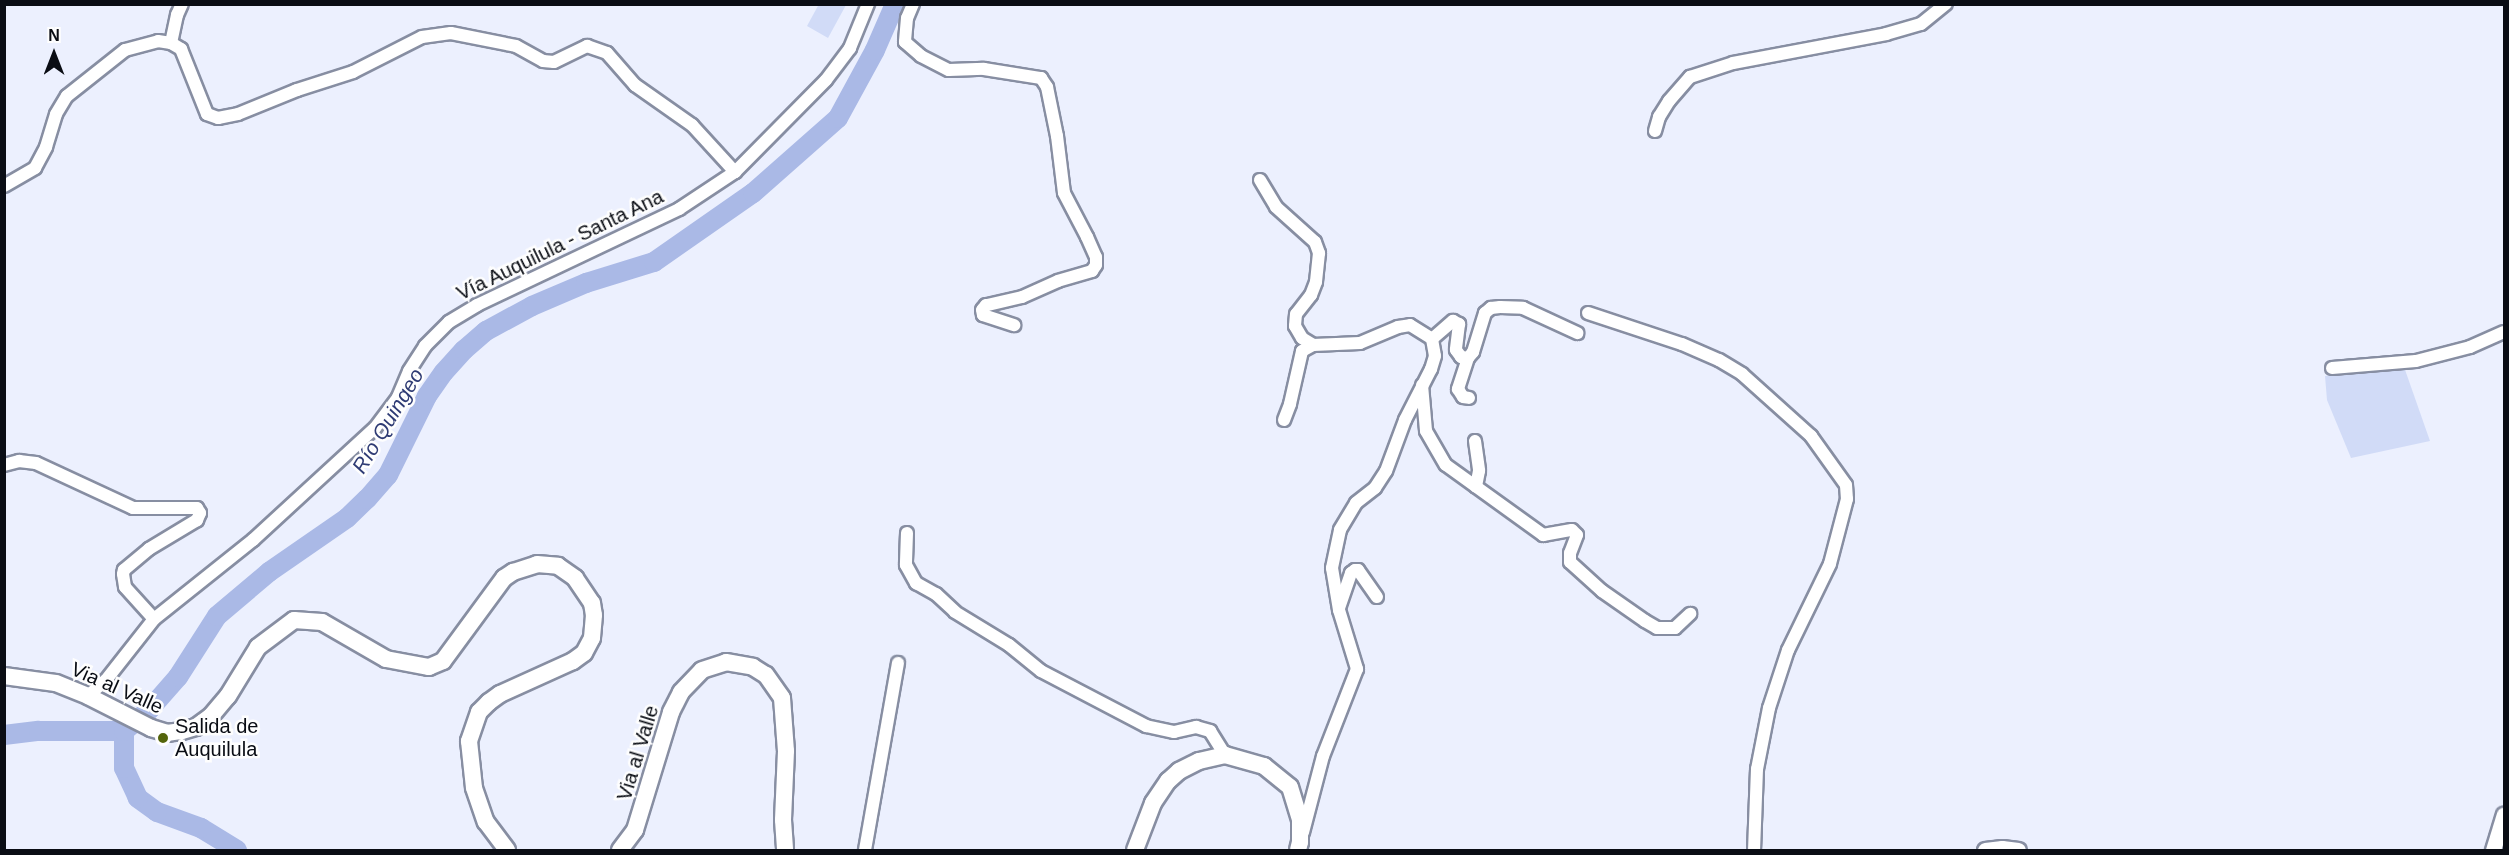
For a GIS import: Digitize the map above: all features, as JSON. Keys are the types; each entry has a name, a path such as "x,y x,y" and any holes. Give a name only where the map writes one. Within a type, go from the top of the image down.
{"main road":[{"name":"Via al Valle","path":"4,676 56,683 92,698 151,728 166,733 182,731 203,722 228,696 258,647 294,620 322,622 386,659 429,667 443,661 504,578 513,572 537,564 558,566 575,578 592,603 594,615 592,638 584,653 573,661 500,694 489,702 479,712 469,741 474,788 486,822 507,850"},
{"name":"Via al Valle","path":"620,850 635,830 671,712 681,692 702,670 726,662 753,667 766,675 782,698 786,752 783,820 785,850"},
{"path":"1136,850 1158,792 1168,781 1179,771 1199,761 1225,755 1264,766 1290,787 1300,820 1299,846"}],"street":[{"path":"171,43 177,15 182,4"},
{"name":"Vía Auquilula - Santa Ana","path":"92,698 154,619 253,540 375,428 398,397 409,371 425,346 449,322 477,305 679,209 735,172 826,80 850,48 868,4"},
{"path":"913,4 906,26 905,42 921,56 949,70 984,69 1041,78 1047,87 1057,136 1064,193 1096,257 1096,265 1092,271 1058,281 1022,297 986,305 982,310 983,315 1014,325"},
{"path":"1655,131 1659,117 1669,101 1690,77 1732,63 1886,34 1922,24 1946,4"},
{"path":"4,186 35,168 46,147 56,114 67,96 124,50 152,42 171,43 185,53 207,114 219,118 238,114 297,90 353,72 408,42 437,33 451,33 516,46 543,61 554,62 587,46 607,53 635,85 692,125 735,172"},
{"path":"1260,180 1276,207 1316,242 1319,253 1316,282 1311,295 1296,314 1295,326 1302,338 1313,345"},
{"path":"1469,398 1463,396 1458,389 1485,314 1491,308 1523,308 1577,333"},
{"path":"1588,314 1682,344 1719,360 1742,374 1811,436 1846,485 1847,499 1830,564 1788,650 1769,708 1757,770 1754,850"},
{"path":"1432,339 1453,321 1459,324 1456,350 1461,357 1468,358"},
{"path":"1284,420 1302,351 1313,345 1360,343 1398,327 1410,325 1432,339"},
{"path":"2332,368 2416,361 2469,347 2505,332"},
{"path":"1299,846 1323,756 1357,669 1339,610 1332,568 1340,530 1356,503 1375,488 1386,471 1405,420 1434,356 1432,339"},
{"path":"1422,384 1426,431 1434,449 1446,465 1543,535 1572,530 1577,535 1570,553 1570,562 1602,591 1645,621 1657,628 1675,628 1690,614"},
{"path":"1475,441 1479,471 1476,487"},
{"path":"4,465 19,461 36,463 133,508 197,508 200,513 197,520 149,549 124,570 124,586 154,619"},
{"path":"907,533 906,565 916,583 936,594 955,612 1009,645 1041,671 1146,726 1174,732 1196,727 1210,731 1225,755"},
{"path":"1339,610 1351,573 1355,570 1358,570 1377,597"},
{"path":"865,850 898,663"},
{"path":"2493,850 2505,815"},
{"path":"1985,850 2002,848 2018,850"}],"shaded area":[{"path":"819,4 846,5 828,38 807,26"},
{"path":"2403,364 2430,441 2351,458 2327,400 2325,376"}],"waterway":[{"name":"Río Quingeo","path":"237,850 201,828 157,812 138,798 124,768 124,731 149,710 178,677 217,616 269,572 347,518 367,499 388,475 427,396 464,350 486,331 532,306 586,283 654,262 753,193 838,118 875,50 895,4"},
{"path":"4,735 39,731 124,731"}],"place":[{"name":"Salida de Auquilula","path":"163,738"}]}
